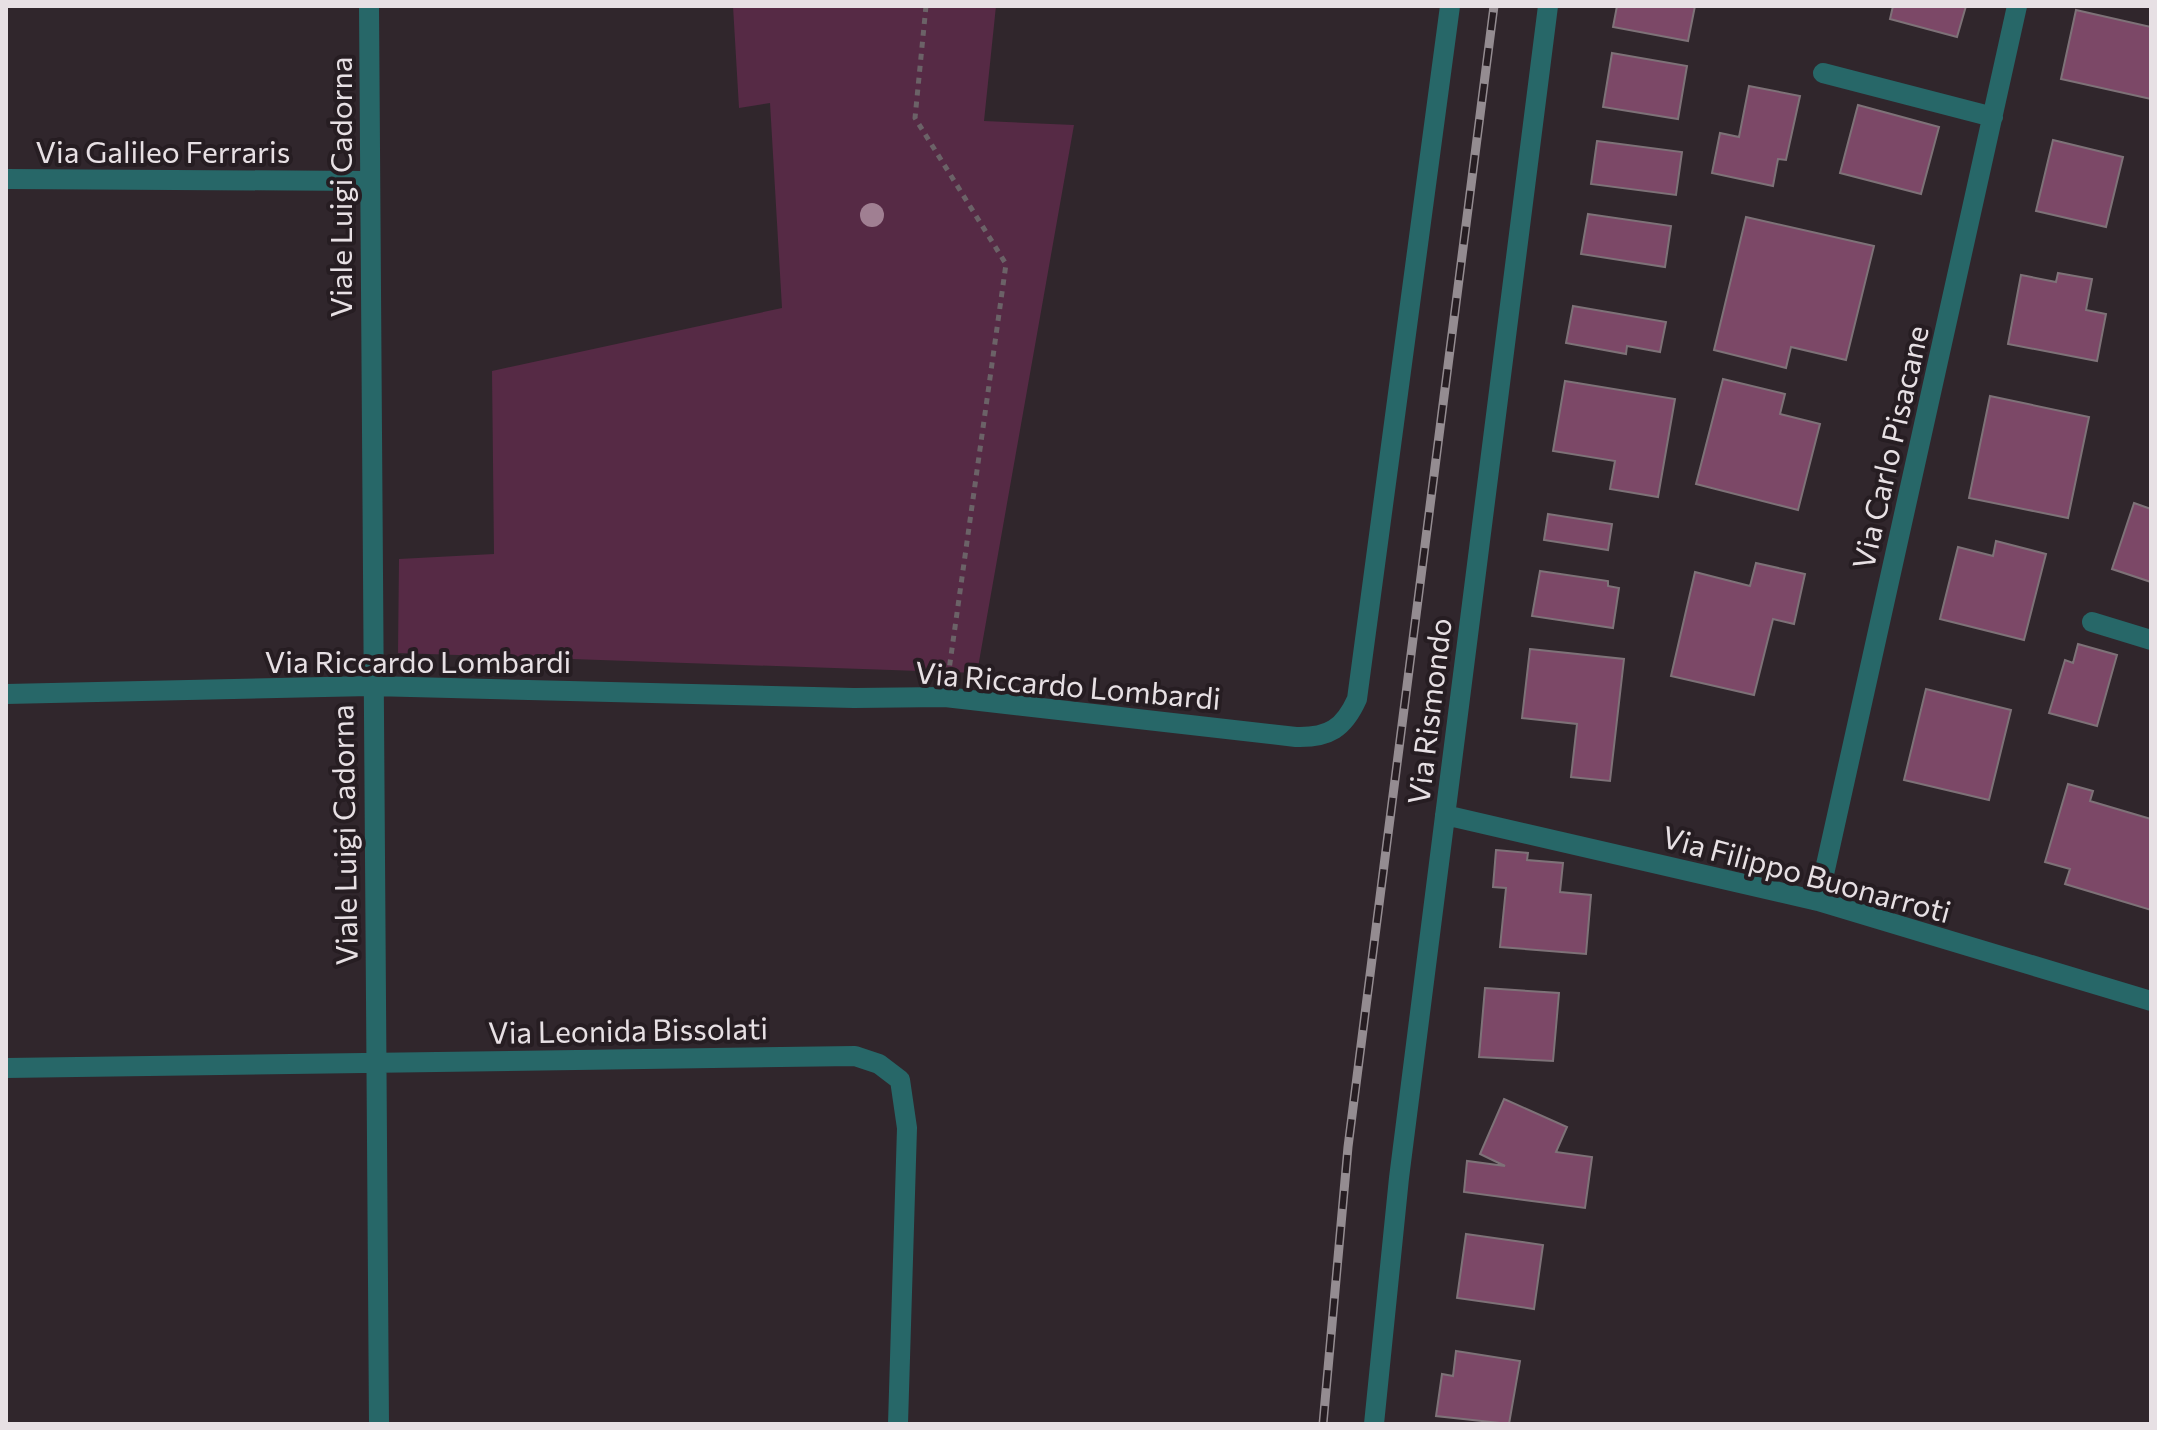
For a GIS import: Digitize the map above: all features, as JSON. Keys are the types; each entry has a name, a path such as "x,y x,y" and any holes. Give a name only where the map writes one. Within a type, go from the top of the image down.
{"street":[{"name":"Viale Luigi Cadorna","path":"369,6 371,686 379,1424"},
{"name":"Via Riccardo Lombardi","path":"6,694 371,686 854,698 945,697 1296,737 1331,734 1348,719 1357,699 1450,6"},
{"name":"Via Rismondo","path":"1374,1424 1399,1178 1548,6"},
{"name":"Via Carlo Pisacane","path":"1818,901 2017,6"},
{"path":"1823,73 1993,117"},
{"name":"Via Galileo Ferraris","path":"6,179 368,181"},
{"path":"2092,622 2151,640"},
{"name":"Via Filippo Buonarroti","path":"1445,815 1818,901 2151,1001"},
{"name":"Via Leonida Bissolati","path":"6,1068 855,1056 879,1064 900,1080 907,1128 898,1424"}],"path":[{"path":"926,6 915,118 1006,264 945,697"}],"shaded area":[{"path":"733,6 996,6 984,121 1074,125 977,673 398,653 399,559 494,554 492,371 782,308 770,103 739,108"}],"building":[{"path":"1617,6 1695,6 1688,41 1613,27"},
{"path":"1893,6 1966,6 1957,37 1890,19"},
{"path":"2076,10 2151,27 2151,99 2061,79"},
{"path":"1612,53 1687,66 1678,119 1603,107"},
{"path":"1749,86 1800,96 1786,160 1778,159 1773,186 1712,173 1720,133 1739,137"},
{"path":"1858,105 1939,127 1921,194 1840,173"},
{"path":"2053,140 2123,157 2106,227 2036,211"},
{"path":"1597,141 1682,152 1676,195 1591,184"},
{"path":"1588,214 1671,226 1665,267 1581,254"},
{"path":"1746,217 1874,246 1846,360 1791,347 1786,368 1714,350"},
{"path":"2058,273 2092,279 2086,310 2106,314 2097,361 2008,344 2021,275 2056,282"},
{"path":"1573,306 1666,322 1660,352 1627,346 1626,354 1566,343"},
{"path":"1723,379 1785,394 1780,414 1820,424 1798,510 1696,484"},
{"path":"1565,381 1675,399 1658,497 1610,489 1615,461 1553,451"},
{"path":"1990,396 2089,417 2068,518 1969,498"},
{"path":"2134,503 2151,509 2151,582 2112,569"},
{"path":"1548,514 1612,524 1608,550 1544,540"},
{"path":"1996,541 2046,554 2024,640 1940,619 1958,547 1993,556"},
{"path":"1756,563 1805,574 1794,624 1773,619 1754,695 1671,676 1695,572 1750,586"},
{"path":"1540,571 1608,581 1608,586 1619,588 1613,628 1532,616"},
{"path":"2078,644 2117,655 2097,726 2049,713 2065,660 2073,663"},
{"path":"1530,649 1624,659 1610,781 1571,777 1577,724 1522,718"},
{"path":"1926,689 2011,710 1989,800 1904,780"},
{"path":"2068,784 2093,791 2090,801 2151,819 2151,910 2065,884 2070,869 2045,862"},
{"path":"1496,850 1528,853 1527,860 1563,863 1560,892 1591,895 1586,954 1500,947 1506,888 1493,887"},
{"path":"1485,988 1559,993 1553,1061 1479,1057"},
{"path":"1504,1099 1567,1127 1556,1152 1592,1157 1585,1208 1464,1192 1467,1161 1505,1166 1480,1154"},
{"path":"1466,1234 1543,1245 1534,1309 1457,1298"},
{"path":"1456,1351 1520,1361 1509,1424 1436,1416 1442,1374 1453,1376"}],"railway":[{"path":"1323,1424 1348,1147 1494,6"}]}
